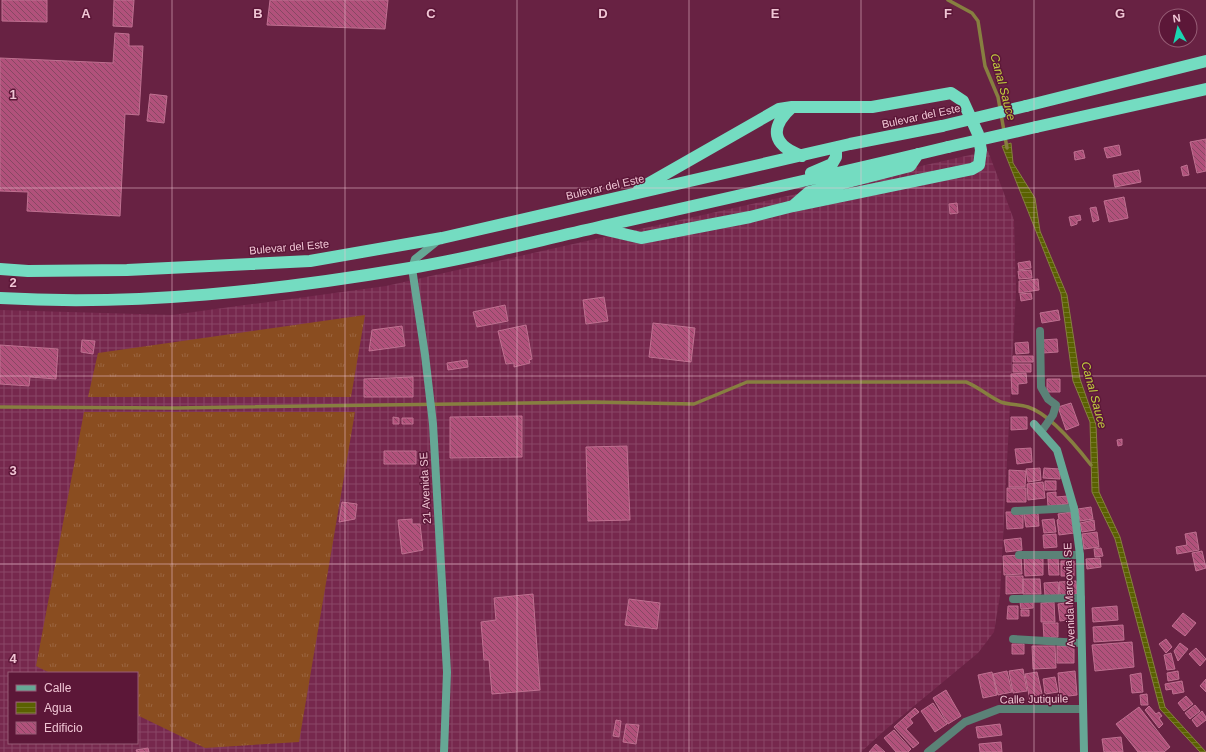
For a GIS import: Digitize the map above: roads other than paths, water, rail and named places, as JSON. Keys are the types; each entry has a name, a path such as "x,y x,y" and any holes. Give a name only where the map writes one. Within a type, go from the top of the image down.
{"highway":[{"name":"Bulevar del Este","path":"0,269 28,271 127,270 310,261 442,238 836,148 942,126 1123,83 1206,60"},
{"path":"0,298 28,300 154,298 269,289 412,268 746,196 948,147 1206,89"},
{"path":"596,228 641,238 750,217 793,206 972,169 979,165 981,150 978,134 963,101 951,93 872,107 792,107 779,110 628,195"},
{"path":"792,107 782,116 776,129 778,138 787,150 802,156"},
{"path":"694,206 732,192 829,166 835,160 836,148"},
{"path":"793,206 809,192 910,166 918,154"}],"street":[{"path":"412,268 415,260 442,238"},
{"name":"21 Avenida SE","path":"412,268 432,424 447,672 444,752"},
{"path":"1040,331 1041,386 1048,399 1056,405 1053,415 1043,429"},
{"name":"Avenida Marcovia SE","path":"1034,424 1043,429 1057,450 1074,508 1080,555 1084,752"},
{"path":"1014,511 1074,508"},
{"path":"1019,555 1080,555"},
{"path":"1013,599 1081,598"},
{"path":"1013,639 1081,643"},
{"name":"Calle Jutiquile","path":"928,752 965,722 999,709 1082,709"}],"water":[{"path":"1011,143 1013,163 1035,198 1040,231 1067,295 1080,379 1096,425 1099,492 1120,537 1165,707 1206,752 1200,752 1160,709 1115,539 1092,492 1090,422 1073,381 1061,294 1002,146"}],"waterway":[{"name":"Canal Sauce","path":"948,0 972,13 978,21 985,66 998,97 1007,148"},
{"path":"0,407 175,408 593,402 694,404 747,382 966,382 1001,402 1028,407 1045,416 1078,449 1091,465"}]}
